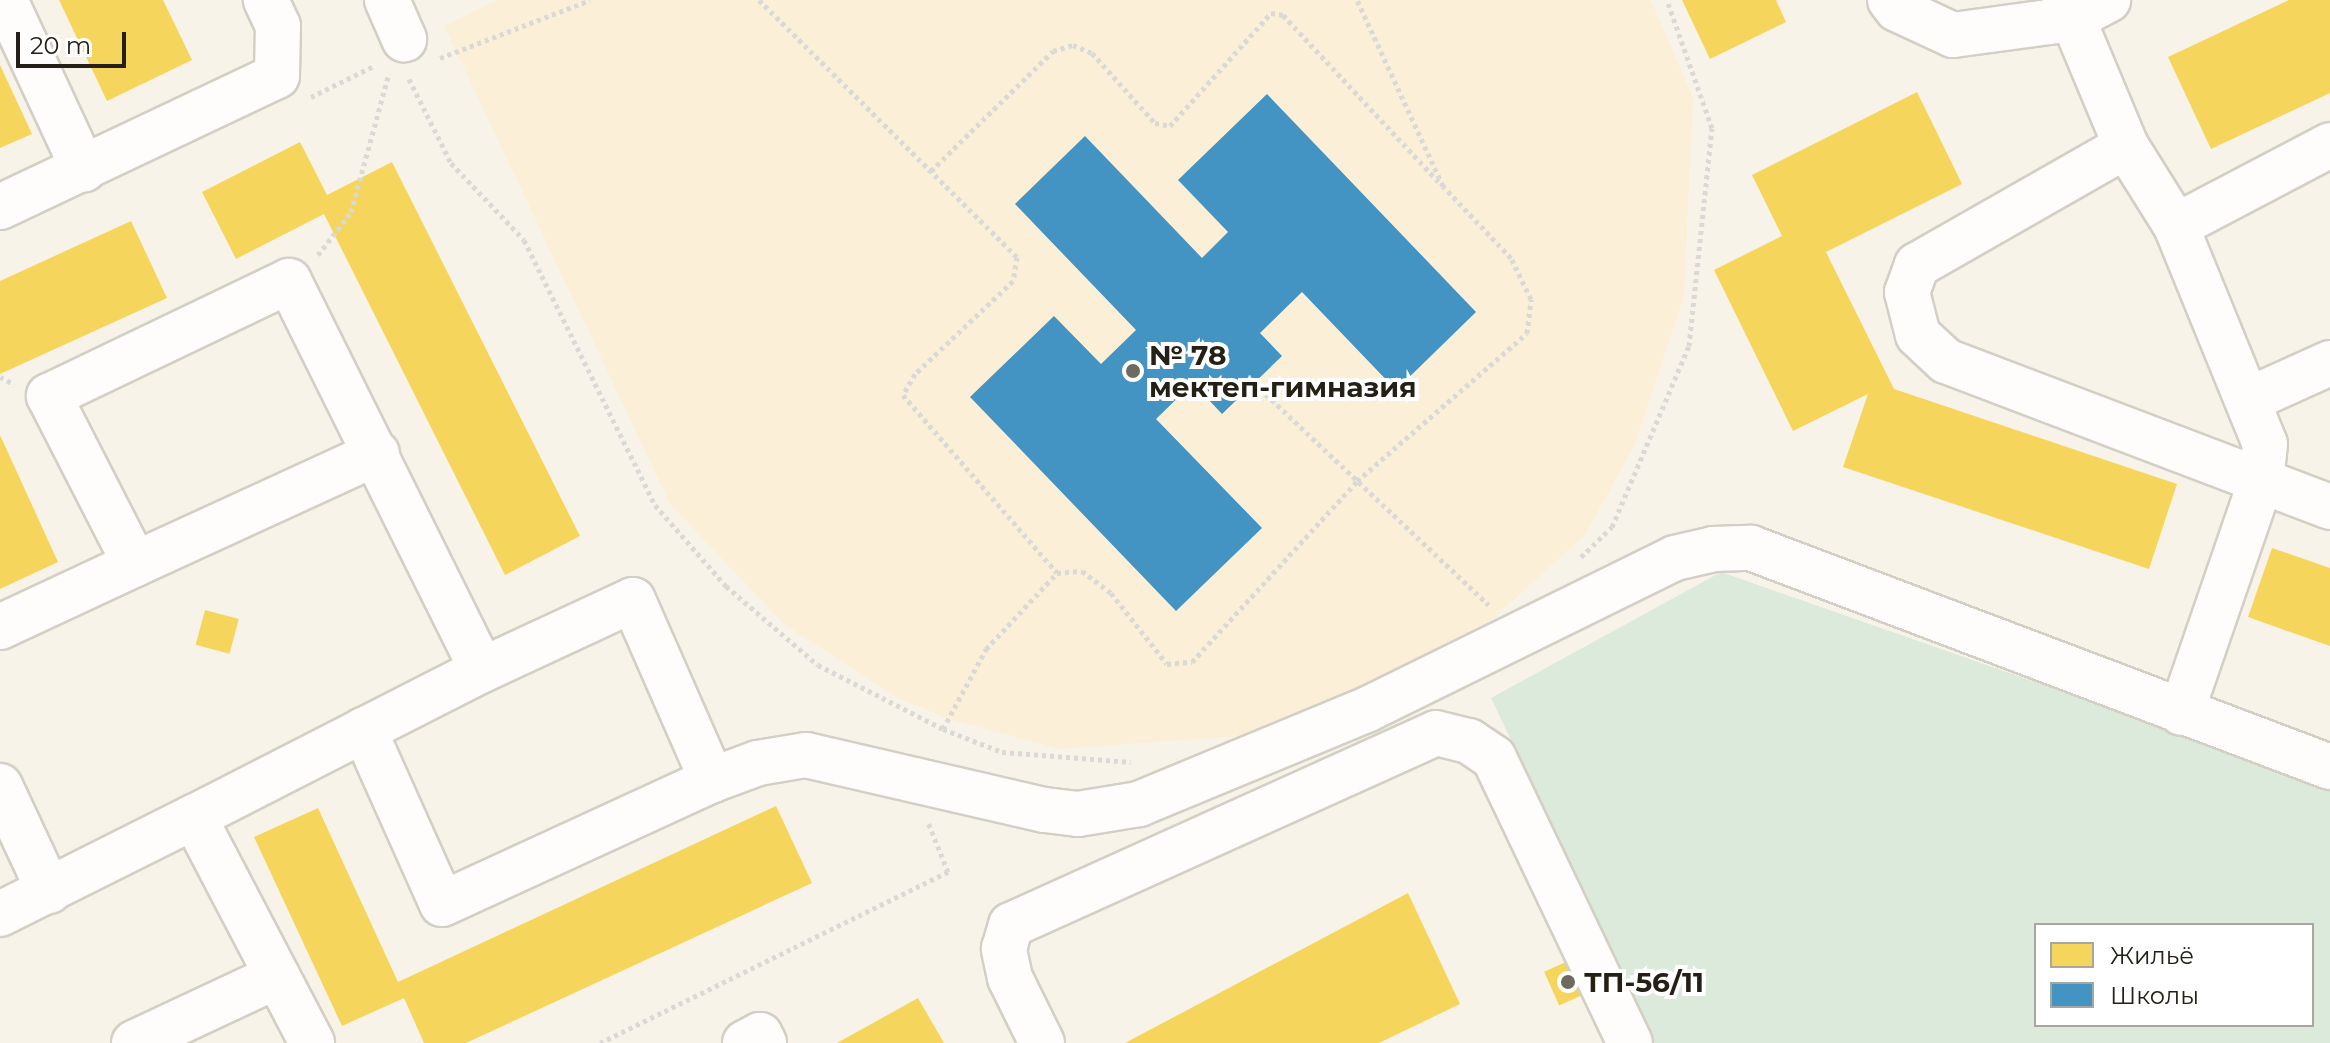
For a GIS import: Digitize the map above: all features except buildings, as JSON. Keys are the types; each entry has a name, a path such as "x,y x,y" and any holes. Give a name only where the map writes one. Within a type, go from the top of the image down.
{"lane":[{"path":"0,207 84,170 277,76 278,26 266,0"},
{"path":"387,0 418,50"},
{"path":"1890,0 1897,9 1953,35 2082,6 2126,146 2176,226 2248,400 2265,444 2261,481 2181,713"},
{"path":"3,1 84,170"},
{"path":"2176,226 2330,145"},
{"path":"2126,146 1917,265 1907,292 1918,335 1946,361 2330,507"},
{"path":"135,564 49,396 289,281 482,670"},
{"path":"2248,400 2330,363"},
{"path":"0,627 377,453"},
{"path":"364,730 442,904 712,780 758,763 806,755 1067,813 1139,804 1366,710 1675,558 1713,549 1751,548 2330,767"},
{"path":"0,914 482,670 633,600 712,780"},
{"path":"1042,1043 1010,978 1004,949 1011,925 1436,733 1469,741 1494,758 1630,1043"},
{"path":"0,786 49,891"},
{"path":"194,817 312,1043"},
{"path":"134,1043 277,976"},
{"path":"745,1043 760,1035 764,1043"}],"path":[{"path":"590,0 393,57 451,163 524,240 655,505 726,586 818,665 943,729 1002,752 1147,759"},
{"path":"759,0 1017,257 1013,281 915,374 903,395 1057,573"},
{"path":"1357,0 1443,186"},
{"path":"1571,567 1612,527 1689,346 1712,128 1667,0"},
{"path":"931,171 1053,51 1073,45 1092,53 1155,123 1170,126 1271,13 1283,15 1511,258 1531,299 1527,333 1357,481 1192,662 1167,664 1111,593 1082,571 1057,573 986,649 943,729"},
{"path":"1254,383 1498,614"},
{"path":"600,1043 948,872 916,779"}],"shaded area":[{"name":"№ 78 мектеп-гимназия","path":"497,0 1651,0 1693,98 1684,297 1635,444 1585,535 1498,614 1435,662 1331,710 1240,736 1059,749 949,719 896,697 785,625 670,504 444,26"}],"green space":[{"path":"1721,572 2330,785 2330,1043 1655,1043 1491,698"}],"place":[{"name":"№ 78 мектеп-гимназия","path":"1133,371"},
{"name":"ТП-56/11","path":"1568,982"}]}
